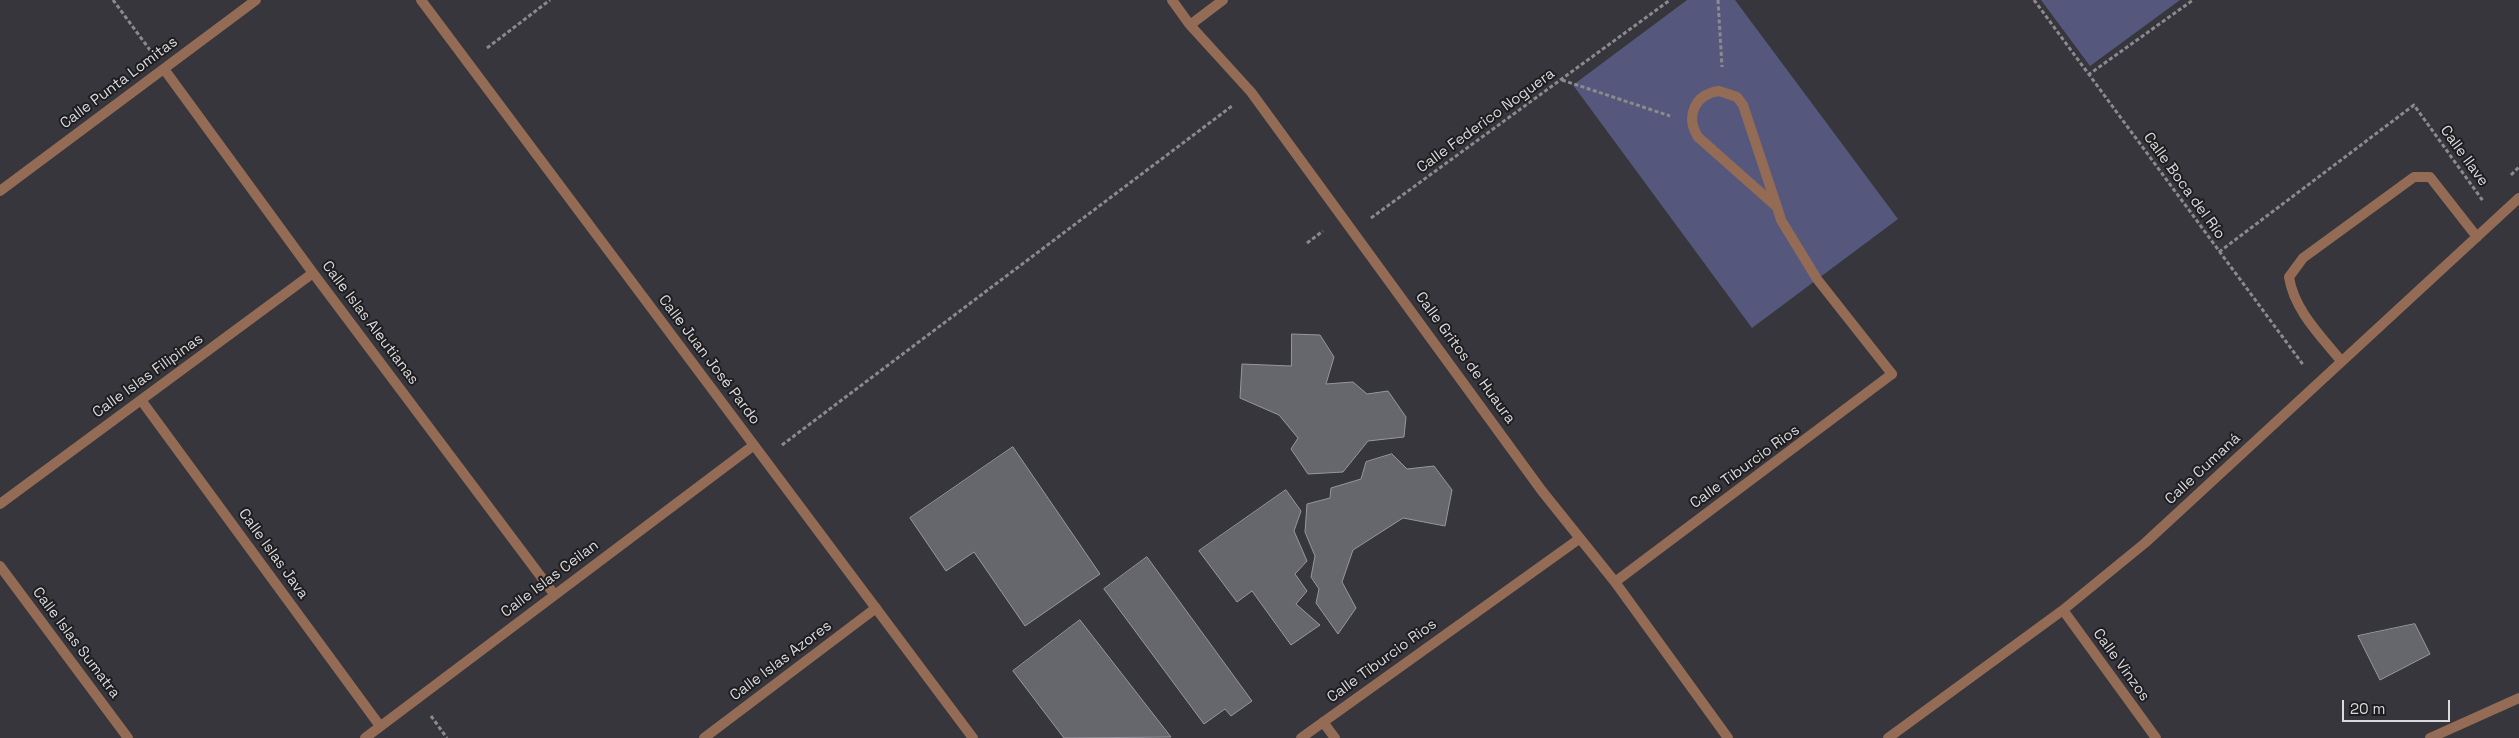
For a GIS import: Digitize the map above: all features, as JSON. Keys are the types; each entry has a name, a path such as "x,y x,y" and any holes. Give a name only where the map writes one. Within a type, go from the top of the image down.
{"street":[{"name":"Calle Punta Lomitas","path":"0,191 256,0"},
{"name":"Calle Juan José Pardo","path":"421,0 973,738"},
{"name":"Calle Gritos de Huaura","path":"1172,0 1190,25 1251,92 1579,539 1615,582 1728,738"},
{"path":"1190,25 1223,0"},
{"name":"Calle Islas Aleutianas","path":"164,69 313,273 554,594"},
{"path":"1723,92 1737,98 1743,105 1777,207 1698,137 1692,123 1692,112 1702,97 1710,93 1723,92"},
{"path":"2341,361 2306,318 2292,294 2289,277 2303,258 2414,177 2430,177 2477,237"},
{"name":"Calle Cumaná","path":"1888,738 2063,610 2145,543 2341,361 2431,282 2519,198"},
{"name":"Calle Tiburcio Rios","path":"1615,582 1892,374 1817,278 1781,220 1777,207"},
{"name":"Calle Islas Filipinas","path":"0,504 313,273"},
{"name":"Calle Islas Java","path":"141,400 380,726"},
{"name":"Calle Islas Ceilan","path":"365,738 754,445"},
{"name":"Calle Tiburcio Rios","path":"1301,738 1579,539"},
{"name":"Calle Islas Sumatra","path":"0,566 128,738"},
{"name":"Calle Islas Azores","path":"704,738 876,608"},
{"name":"Calle Vinzos","path":"2063,610 2156,738"},
{"path":"2430,738 2519,698"},
{"path":"1323,722 1336,738"}],"path":[{"path":"113,0 164,69"},
{"path":"468,62 550,0"},
{"name":"Calle Federico Noguera","path":"1307,243 1330,226 1368,220 1670,0"},
{"path":"1718,0 1723,92"},
{"name":"Calle Boca del Río","path":"2034,0 2218,252 2318,384"},
{"path":"2088,75 2193,0"},
{"path":"1561,80 1692,123"},
{"path":"764,459 1251,92"},
{"name":"Calle Ilave","path":"2218,252 2414,105 2497,219"}],"shaded area":[{"path":"1687,0 1735,0 1898,219 1752,328 1573,85"},
{"path":"2041,0 2180,0 2090,66"}],"building":[{"path":"1292,334 1320,335 1334,357 1326,384 1353,382 1367,394 1388,391 1406,417 1404,437 1368,441 1343,472 1308,474 1291,449 1298,438 1279,415 1240,398 1242,364 1291,366"},
{"path":"1013,447 1100,574 1025,626 974,552 946,571 910,518"},
{"path":"1392,454 1407,469 1434,466 1452,490 1445,526 1403,518 1353,550 1342,582 1356,608 1338,634 1316,603 1319,589 1311,577 1315,556 1305,532 1307,504 1330,498 1331,488 1361,479 1366,462"},
{"path":"1286,490 1301,511 1294,531 1307,561 1295,574 1307,591 1296,604 1320,625 1291,645 1252,591 1237,602 1199,551"},
{"path":"1147,557 1252,701 1231,716 1225,709 1204,724 1104,589"},
{"path":"1080,620 1171,737 1064,738 1013,671"},
{"path":"2415,624 2430,654 2380,680 2358,636"}]}
